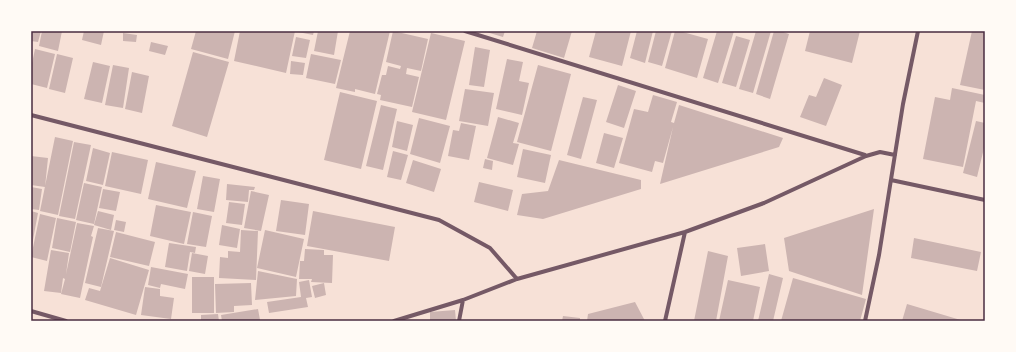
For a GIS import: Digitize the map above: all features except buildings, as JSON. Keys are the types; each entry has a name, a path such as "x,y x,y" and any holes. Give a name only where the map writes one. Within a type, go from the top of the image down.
{"street":[{"path":"465,31 866,156"},
{"path":"865,321 879,255 903,104 918,31"},
{"path":"31,115 439,220 490,248 517,279"},
{"path":"394,321 463,300 517,279 685,232 764,203 866,156 880,152 895,155"},
{"path":"891,180 985,200"},
{"path":"665,321 685,232"},
{"path":"458,321 463,300"},
{"path":"31,311 66,321"}]}
